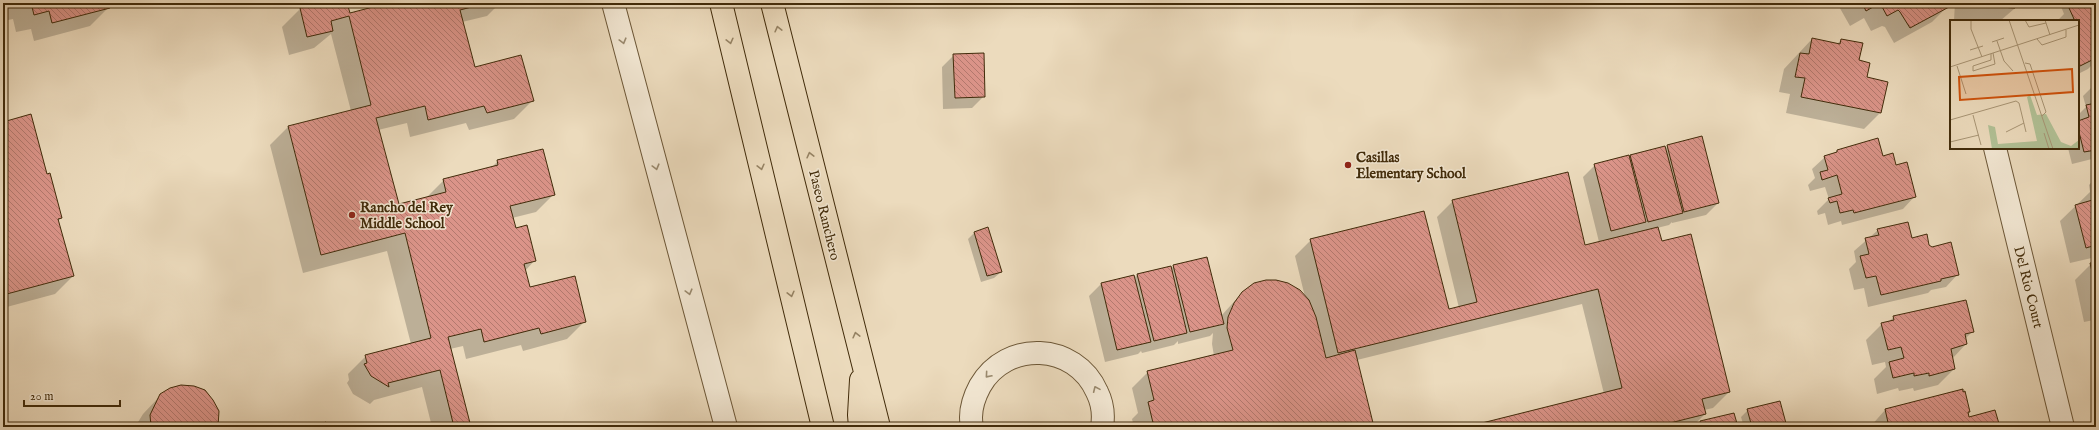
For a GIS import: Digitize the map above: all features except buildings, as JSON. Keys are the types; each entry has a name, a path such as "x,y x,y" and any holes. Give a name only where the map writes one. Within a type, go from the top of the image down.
{"main road":[{"path":"721,3 823,427"},
{"name":"Paseo Ranchero","path":"772,3 879,427"},
{"path":"860,427 859,415 862,361"}],"street":[{"path":"613,3 726,427"},
{"name":"Del Rio Court","path":"1995,149 2063,427"},
{"path":"972,427 970,419 974,396 986,376 1001,362 1020,354 1041,352 1061,356 1079,367 1093,383 1101,402 1102,427"}],"place":[{"name":"Casillas Elementary School","path":"1348,165"},
{"name":"Rancho del Rey Middle School","path":"352,215"}]}
